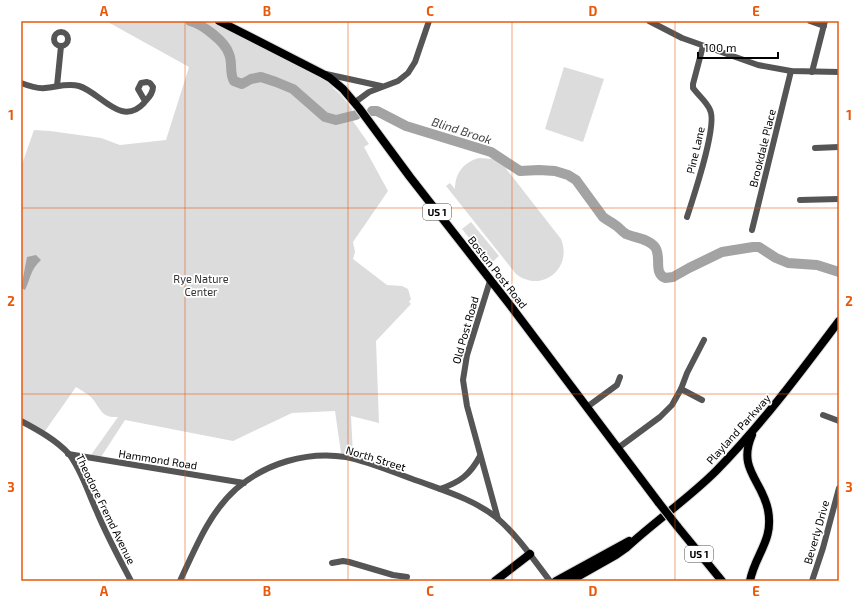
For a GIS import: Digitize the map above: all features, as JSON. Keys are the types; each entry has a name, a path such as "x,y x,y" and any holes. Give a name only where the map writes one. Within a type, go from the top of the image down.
{"main road":[{"name":"Boston Post Road","path":"219,21 323,74 336,84 354,102 490,281 510,305 659,503 722,581"},
{"name":"Playland Parkway","path":"570,581 616,555 674,509 701,485 757,427 785,393 839,321"},
{"path":"750,581 754,566 767,539 769,526 767,506 751,473 747,461 749,442 757,427"},
{"name":"Playland Parkway","path":"556,581 639,536"},
{"path":"495,581 530,554"}],"street":[{"path":"354,102 381,86 390,84 404,77 412,68 429,21"},
{"path":"649,21 682,38 746,62 769,68 791,71 839,72"},
{"path":"810,21 825,24 812,72"},
{"path":"57,86 61,46"},
{"name":"Pine Lane","path":"687,217 709,143 712,120 711,110 693,88 703,46"},
{"name":"Brookdale Place","path":"752,230 791,71"},
{"path":"323,74 381,86"},
{"path":"21,83 40,88 69,85 80,86 95,94 110,107 123,110 134,110 145,101"},
{"path":"815,148 839,147"},
{"path":"800,200 839,199"},
{"name":"Old Post Road","path":"490,281 467,355 463,380 467,406 498,519 515,536 550,581"},
{"path":"618,448 660,417 672,404 681,390 687,373 704,340"},
{"path":"587,407 617,385 620,377"},
{"path":"681,390 702,400"},
{"path":"823,415 839,421"},
{"name":"Theodore Fremd Avenue","path":"21,421 54,440 68,454 80,474 100,519 131,581"},
{"name":"Hammond Road","path":"68,454 244,483"},
{"name":"North Street","path":"180,581 210,521 228,497 244,483 268,468 287,461 306,457 328,456 356,460 440,489 478,506 498,519"},
{"path":"440,489 462,480 473,468 480,456"},
{"name":"Beverly Drive","path":"812,581 823,548 839,488"},
{"path":"332,563 343,561 349,562 384,573 407,577"},
{"path":"382,581 384,573"}],"green space":[{"name":"Rye Nature Center","path":"106,21 209,21 314,72 333,85 333,88 352,109 351,113 348,114 369,144 364,147 388,191 353,242 355,252 353,259 387,285 402,286 408,289 411,299 409,302 411,304 376,341 379,423 351,416 353,455 341,453 335,411 292,413 233,441 125,420 101,457 91,455 118,417 108,416 102,412 92,398 76,387 45,431 21,418 21,167 34,130 101,138 120,145 166,140 189,67"},
{"path":"564,67 604,79 583,142 545,129"},
{"path":"479,158 493,159 504,166 561,239 564,250 563,260 553,275 536,281 526,279 516,274 446,186 450,183 455,189 455,183 461,169 469,162"},
{"path":"471,222 499,256 490,264 462,229"}],"shaded area":[{"path":"36,255 41,260 33,271 25,290 21,288 27,257"}],"waterway":[{"name":"Blind Brook","path":"190,21 207,29 227,49 231,61 234,81 242,84 251,79 261,77 293,89 325,117 336,120 356,115"},
{"name":"Blind Brook","path":"372,111 377,111 406,126 491,152 520,171 555,171 568,175 576,180 603,217 626,234 645,240 655,247 658,255 659,272 661,276 665,278 673,277 722,252 753,247 759,247 776,258 788,263 817,265 839,272"}]}
